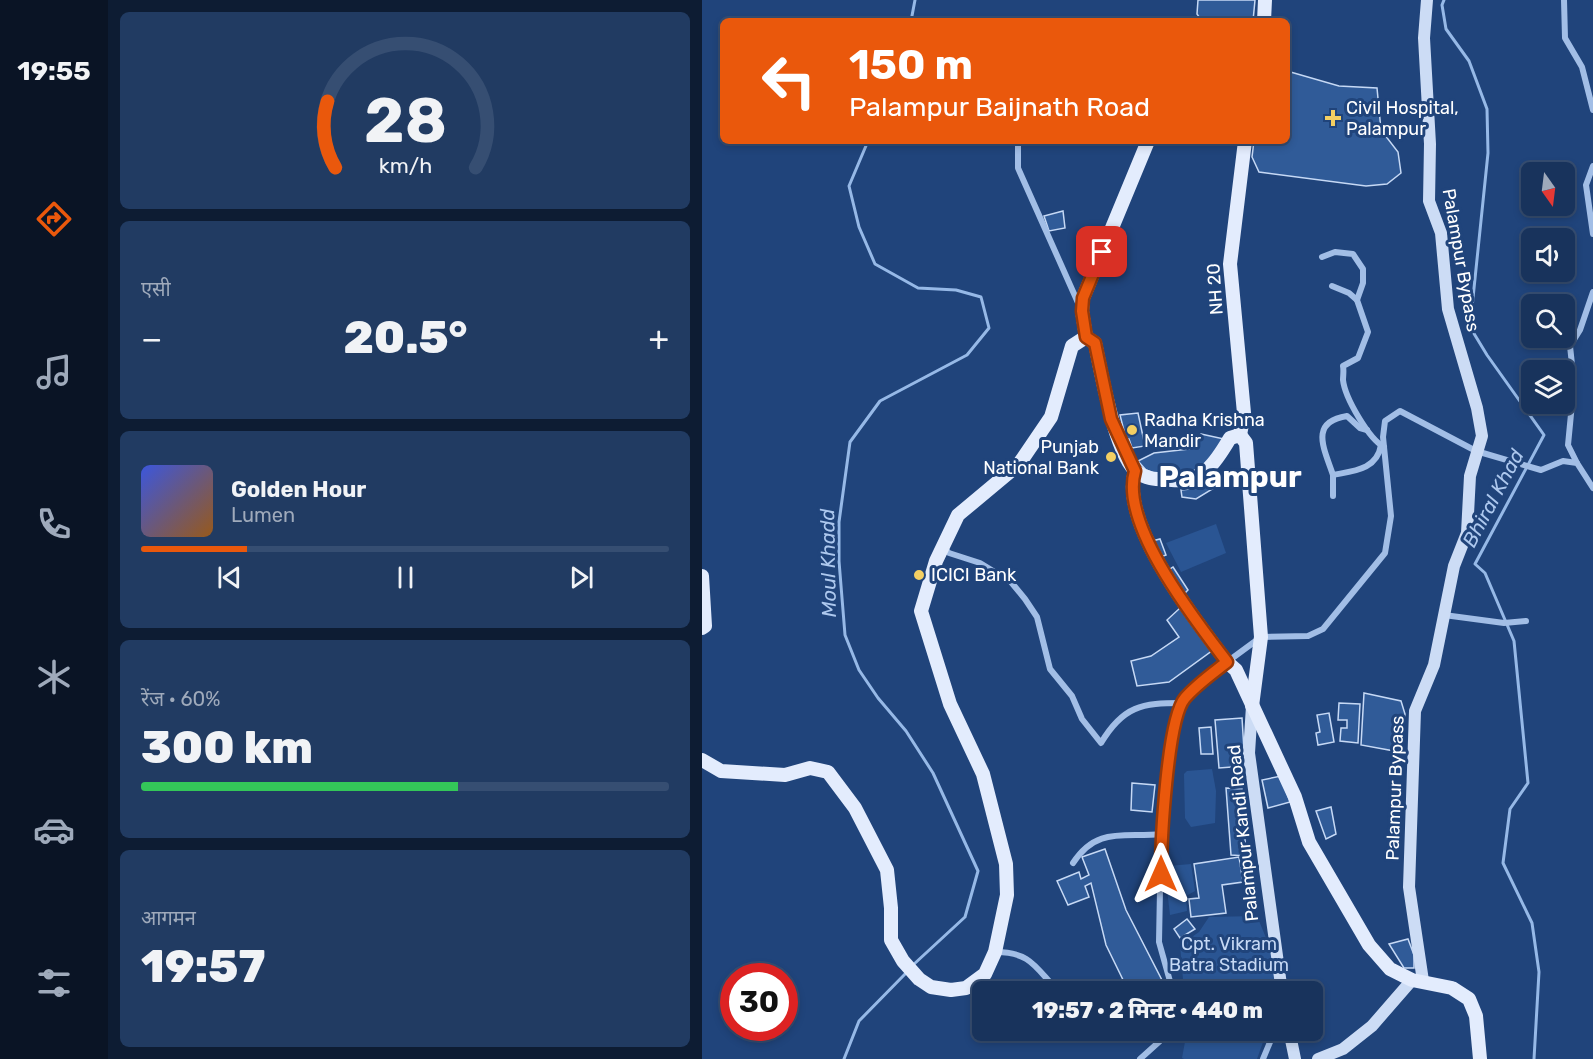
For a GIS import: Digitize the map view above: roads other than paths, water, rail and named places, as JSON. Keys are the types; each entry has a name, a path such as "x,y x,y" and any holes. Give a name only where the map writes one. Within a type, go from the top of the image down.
{"main road":[{"path":"1264,18 1265,0"},
{"path":"1147,144 1087,286 1082,311 1086,337 1095,343 1111,419 1135,471 1149,479 1181,481 1198,477 1214,465 1230,438 1240,435 1246,443 1261,636 1252,706"},
{"name":"NH 20","path":"1240,435 1244,413 1230,264 1245,144"},
{"path":"702,760 721,771 785,775 810,768 828,772 855,808 887,870 891,908 891,940 903,961 919,979 931,987 951,990 966,988 985,974 995,952 1006,896 1006,864 983,774 950,704 921,611 936,561 958,515 1019,464 1051,417 1071,346 1086,337"},
{"path":"1135,471 1131,484 1134,502 1167,582 1227,662 1236,670 1295,797 1309,842 1369,945 1390,969 1418,980 1452,988 1469,999 1476,1016 1479,1059"},
{"path":"702,576 705,626 702,628"}],"street":[{"name":"Palampur Bypass","path":"1418,980 1409,887 1415,711 1434,665 1454,567 1467,533 1470,476 1482,436 1477,408 1448,309 1441,233 1429,201 1430,144 1424,38 1427,0"},
{"path":"1564,0 1565,38 1582,67 1593,110"},
{"path":"1018,144 1018,168 1082,311"},
{"path":"1593,166 1586,185 1593,234"},
{"path":"1322,257 1335,252 1353,254 1363,269 1363,283 1357,300"},
{"path":"1332,286 1349,292 1357,300 1367,323 1368,332 1359,358 1343,366 1343,380 1356,412 1383,446"},
{"path":"1593,291 1580,330 1570,346 1574,383 1568,445 1593,488"},
{"path":"1170,981 1159,942 1162,834 1169,764 1182,703 1227,662 1261,636 1308,636 1323,629 1385,553 1391,516 1383,446 1385,421 1400,411 1476,451 1541,470 1563,461 1577,463"},
{"path":"1333,496 1332,475 1322,432 1324,424 1334,418 1347,416 1359,428 1368,430"},
{"path":"1332,475 1356,472 1372,463 1383,446"},
{"path":"943,547 949,553 980,563 1011,582 1025,599 1037,617 1050,669 1072,696 1082,718 1101,743 1110,728 1128,711 1149,703 1182,703"},
{"path":"1444,615 1486,621 1526,621"},
{"name":"Palampur Kandi Road","path":"1252,706 1249,753 1280,981"},
{"path":"1073,863 1080,852 1098,839 1112,834 1162,834"},
{"path":"995,952 1016,953 1031,960 1049,981"},
{"path":"1318,1059 1343,1049 1372,1026 1418,980"},
{"path":"1140,1059 1160,1041"},
{"path":"1263,1059 1270,1041"},
{"path":"1291,1041 1295,1059"}],"waterway":[{"name":"Moul Khadd","path":"912,18 915,0"},
{"name":"Bhiral Khad","path":"1444,0 1442,5 1446,29 1469,61 1487,109 1488,153 1470,327 1487,355 1544,435 1475,564 1485,573 1514,641 1528,783 1510,809 1503,863 1532,923 1539,972 1534,1059"},
{"name":"Moul Khadd","path":"867,144 849,186 859,227 875,264 918,288 956,290 981,297 989,328 967,355 880,401 850,442 839,522 839,561 845,635 859,670 878,698 906,731 933,773 978,871 965,917 913,965"},
{"name":"Moul Khadd","path":"844,1059 859,1021 907,972"}],"place":[{"name":"Civil Hospital, Palampur","path":"1333,118"},
{"name":"Radha Krishna Mandir","path":"1132,430"},
{"name":"Punjab National Bank","path":"1111,457"},
{"name":"ICICI Bank","path":"919,575"}],"district":[{"name":"Palampur","path":"1230,477"}],"park label":[{"name":"Cpt. Vikram Batra Stadium","path":"1229,954"}]}
